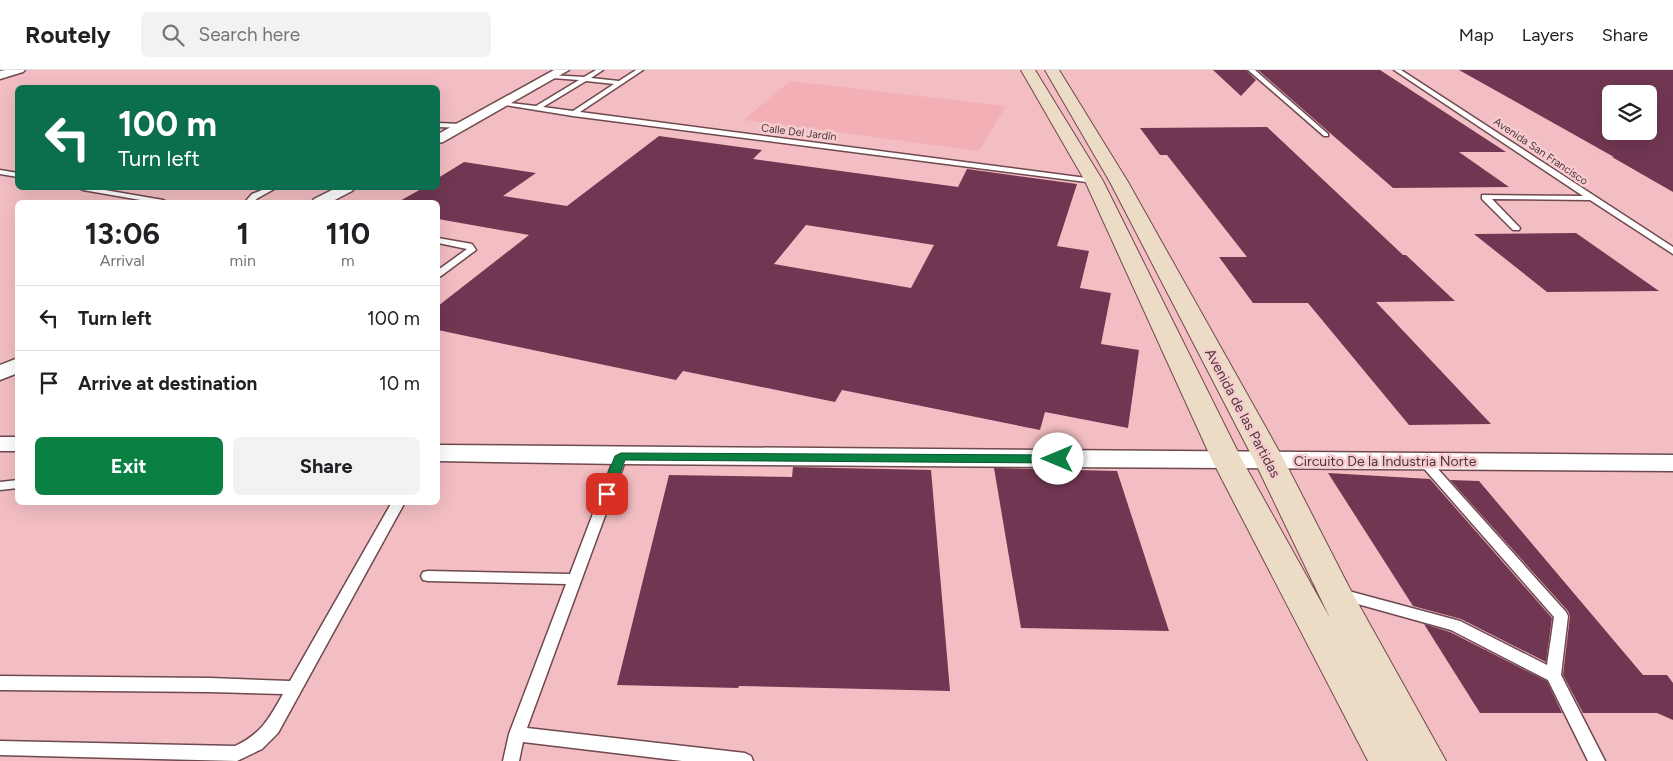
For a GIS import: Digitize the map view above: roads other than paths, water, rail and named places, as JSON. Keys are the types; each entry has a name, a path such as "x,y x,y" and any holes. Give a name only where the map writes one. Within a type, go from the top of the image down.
{"main road":[{"path":"1028,70 1094,181 1227,460 1389,761"},
{"name":"Avenida de las Partidas","path":"1052,70 1118,182 1269,460 1334,592 1426,761"}],"street":[{"path":"0,75 19,70"},
{"path":"440,138 558,73"},
{"path":"324,200 343,190"},
{"path":"0,374 15,366"},
{"path":"0,444 15,444"},
{"name":"Circuito De la Industria Norte","path":"440,453 621,456 1673,462"}],"lane":[{"path":"536,109 600,70"},
{"path":"573,114 640,70"},
{"path":"1251,70 1326,135"},
{"name":"Avenida San Francisco","path":"1397,70 1673,251"},
{"path":"558,73 586,79 621,83"},
{"name":"Calle Del Jardín","path":"502,104 1094,181"},
{"path":"440,125 462,126"},
{"path":"0,172 15,174"},
{"path":"94,190 152,200"},
{"path":"251,200 268,190"},
{"path":"1516,228 1486,197 1591,198"},
{"path":"440,241 469,246 472,250 440,273"},
{"path":"511,761 517,734 621,456"},
{"path":"1424,461 1561,616 1553,675 1597,761"},
{"path":"0,486 15,484"},
{"path":"0,748 236,754 256,744 272,728 397,505"},
{"path":"428,576 575,579"},
{"path":"1334,592 1455,626 1553,675"},
{"path":"0,684 210,685 294,688"},
{"path":"517,734 745,761"}]}
